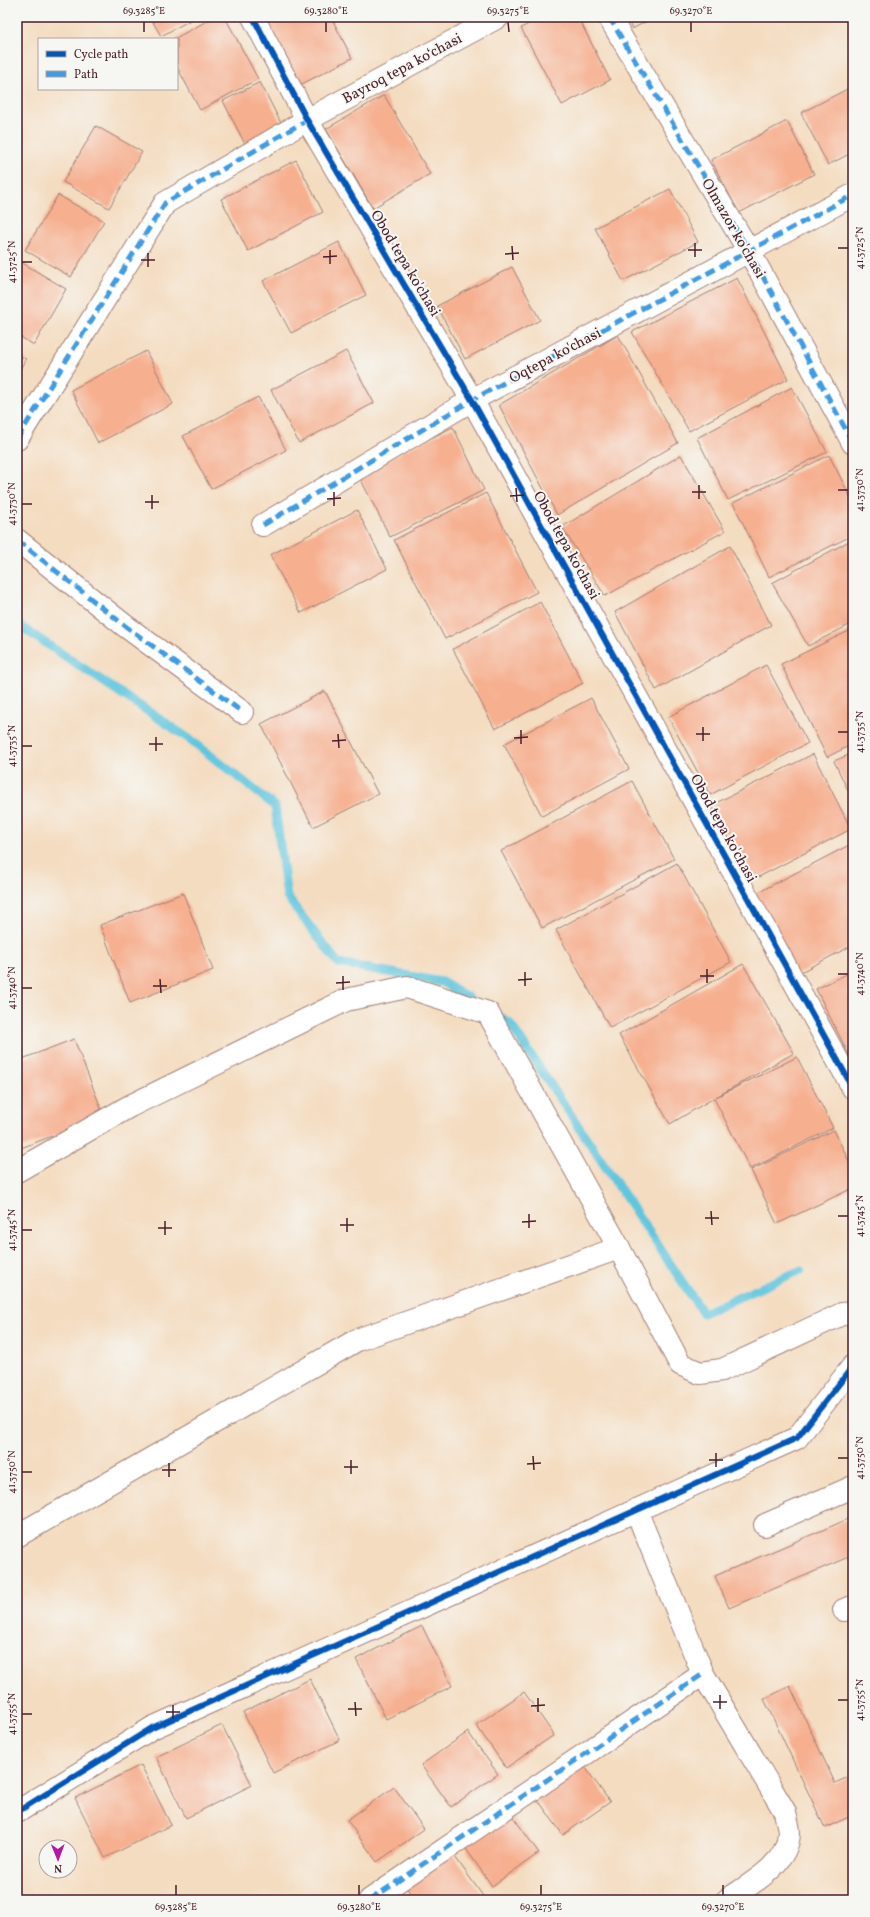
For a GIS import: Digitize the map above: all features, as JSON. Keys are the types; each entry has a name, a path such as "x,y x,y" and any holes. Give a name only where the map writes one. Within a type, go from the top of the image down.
{"street":[{"name":"Obod tepa ko'chasi","path":"253,17 307,120 472,400 853,1088"},
{"name":"Bayroq tepa koʻchasi","path":"17,439 165,203 307,120 498,17"},
{"name":"Olmazor ko'chasi","path":"609,17 749,251 853,443"},
{"name":"Oqtepa ko'chasi","path":"263,525 472,400 853,195"},
{"path":"17,540 124,625 242,712"},
{"path":"17,1171 130,1106 346,1000 407,987 488,1014 619,1248 680,1364 700,1373 722,1370 842,1314 853,1314"},
{"path":"17,1536 357,1340 619,1248"},
{"path":"17,1812 152,1728 797,1438 853,1366"},
{"path":"765,1525 853,1487"},
{"path":"636,1510 703,1674 785,1812 789,1834 784,1852 768,1871 727,1900"},
{"path":"370,1900 703,1674"}],"building":[{"path":"150,17 196,17 161,36"},
{"path":"214,17 225,17 258,79 200,110 178,69 178,38 176,38"},
{"path":"264,17 331,17 352,58 300,85"},
{"path":"541,17 578,17 610,80 562,105 521,28"},
{"path":"626,17 655,17 632,29"},
{"path":"260,82 282,125 245,144 223,101"},
{"path":"853,86 853,152 828,165 801,113"},
{"path":"384,95 430,174 373,208 326,129"},
{"path":"787,121 814,174 739,213 711,160"},
{"path":"96,126 142,152 109,208 63,182"},
{"path":"296,160 323,212 248,251 221,199"},
{"path":"670,189 698,242 623,281 595,228"},
{"path":"58,195 104,221 71,277 25,250"},
{"path":"339,242 366,295 291,333 263,281"},
{"path":"21,262 66,289 34,345 17,335 17,269"},
{"path":"512,267 540,320 465,359 437,306"},
{"path":"737,278 788,379 689,431 632,332"},
{"path":"618,335 678,443 557,515 499,405"},
{"path":"146,351 173,404 98,443 71,390"},
{"path":"346,351 374,403 299,443 271,390"},
{"path":"17,354 26,359 17,374"},
{"path":"792,387 827,452 728,500 697,438"},
{"path":"258,397 286,450 211,489 183,436"},
{"path":"453,427 484,490 390,537 358,474"},
{"path":"681,455 725,531 605,596 562,527"},
{"path":"829,455 853,502 853,535 769,577 733,503"},
{"path":"486,493 537,592 445,639 394,540"},
{"path":"357,510 387,569 301,613 270,555"},
{"path":"853,539 853,623 808,646 772,583"},
{"path":"730,546 771,625 656,690 615,612"},
{"path":"540,602 583,683 495,729 453,649"},
{"path":"853,629 853,744 827,757 781,664"},
{"path":"766,665 808,743 710,795 668,717"},
{"path":"325,691 378,794 313,827 261,724"},
{"path":"591,698 629,769 542,816 504,744"},
{"path":"853,753 853,801 834,761"},
{"path":"813,754 851,829 751,881 712,805"},
{"path":"632,781 674,859 542,928 501,851"},
{"path":"853,843 853,945 795,975 753,895"},
{"path":"677,863 731,962 610,1028 556,930"},
{"path":"183,893 213,970 130,1003 100,925"},
{"path":"743,964 794,1053 716,1097 797,1057 833,1128 750,1169 714,1098 670,1124 619,1035"},
{"path":"853,971 853,1063 816,989"},
{"path":"74,1039 104,1116 21,1148 17,1137 17,1061"},
{"path":"834,1130 853,1170 853,1188 777,1224 751,1170"},
{"path":"853,1517 853,1555 729,1608 715,1576"},
{"path":"422,1626 452,1686 386,1719 356,1659"},
{"path":"310,1679 340,1740 273,1773 243,1712"},
{"path":"790,1686 835,1783 853,1775 853,1815 825,1828 764,1699"},
{"path":"524,1692 554,1735 506,1768 476,1725"},
{"path":"222,1725 252,1785 186,1818 156,1757"},
{"path":"468,1732 498,1774 451,1807 421,1765"},
{"path":"580,1760 610,1802 563,1835 533,1793"},
{"path":"141,1765 171,1825 105,1858 75,1798"},
{"path":"394,1787 424,1829 377,1862 347,1820"},
{"path":"509,1811 539,1853 492,1886 462,1843"},
{"path":"453,1854 483,1896 477,1900 415,1900 406,1887"}],"waterway":[{"path":"17,624 191,740 275,806 287,897 338,963 442,982 469,998"},
{"path":"494,1013 509,1022 703,1313 801,1270"}],"marked path":[{"path":"609,17 749,251 853,443"},
{"path":"17,439 165,203 307,120"},
{"path":"263,525 472,400 853,195"},
{"path":"17,540 124,625 242,712"},
{"path":"370,1900 703,1674"}],"cycle path":[{"path":"253,17 307,120 472,400 853,1088"},
{"path":"17,1812 152,1728 797,1438 853,1366"}]}
